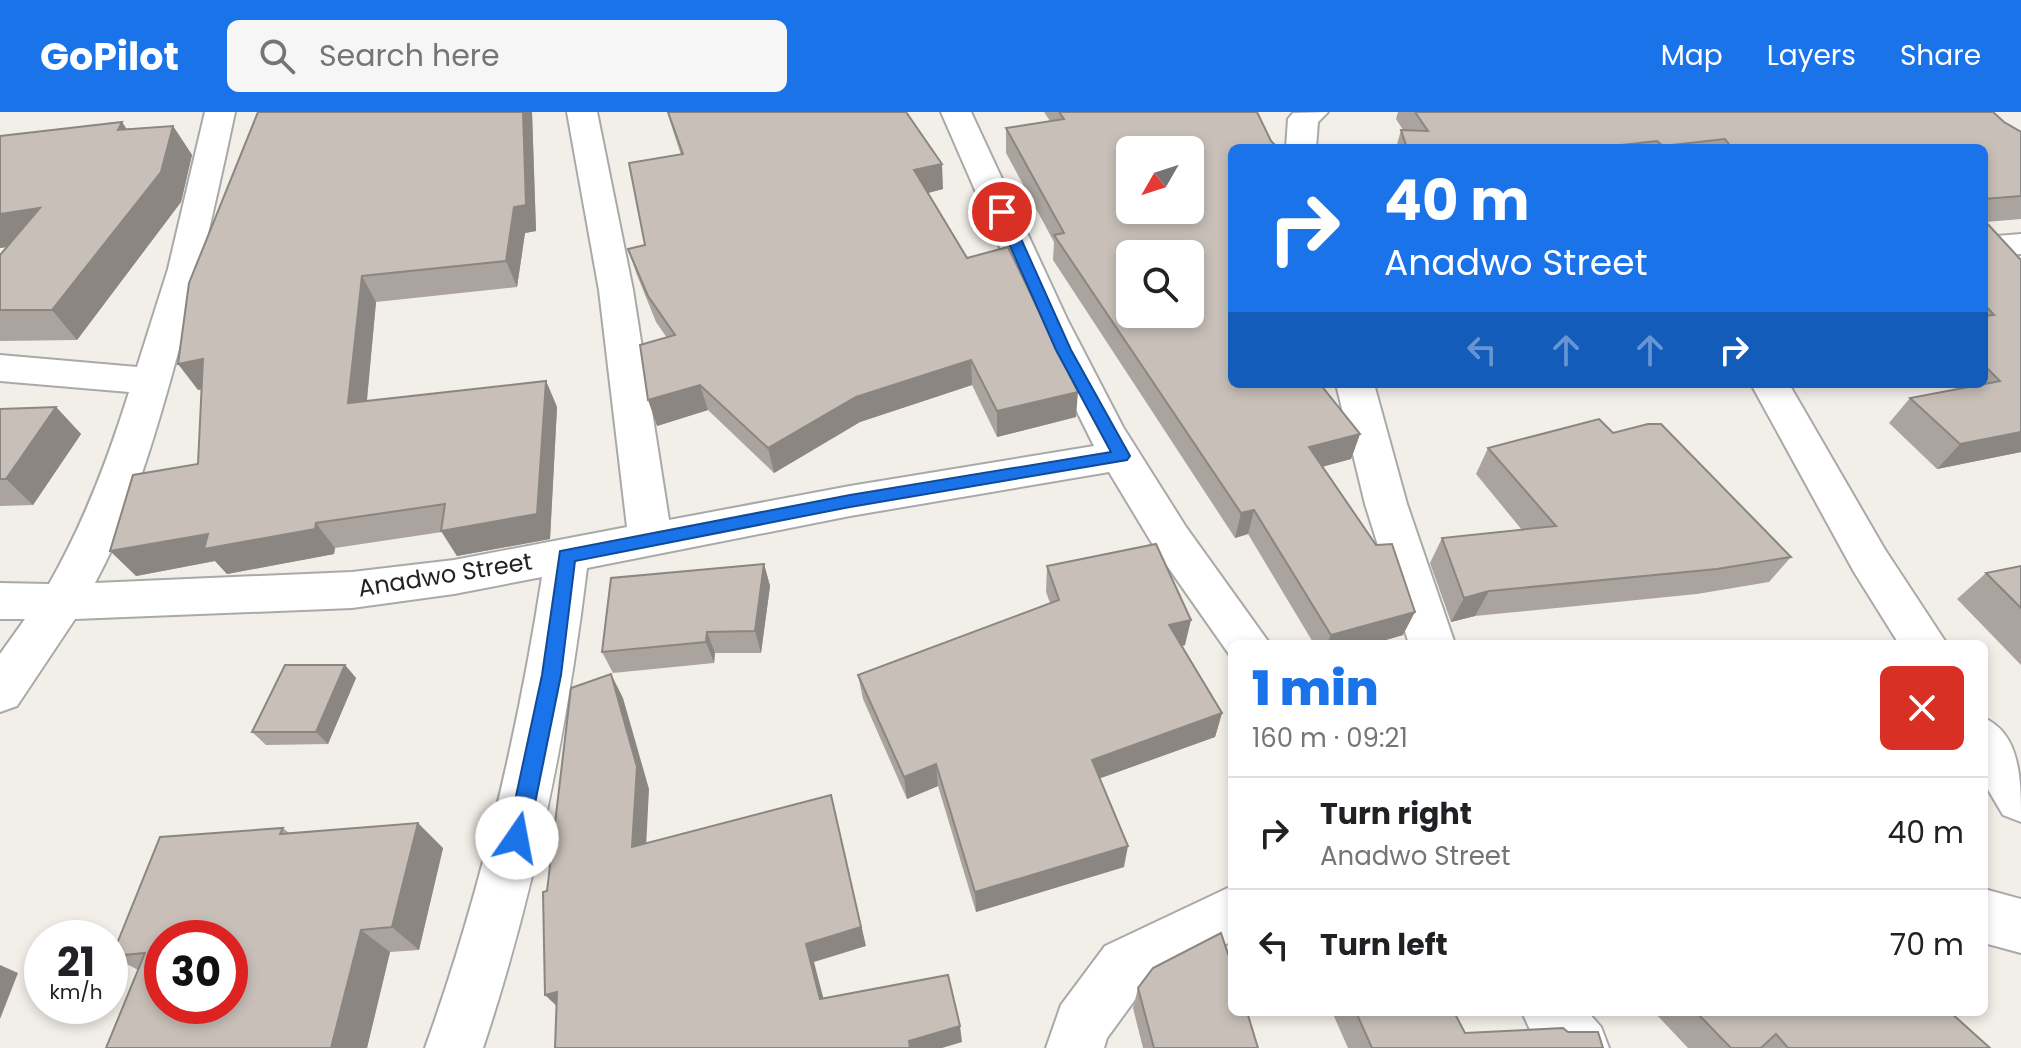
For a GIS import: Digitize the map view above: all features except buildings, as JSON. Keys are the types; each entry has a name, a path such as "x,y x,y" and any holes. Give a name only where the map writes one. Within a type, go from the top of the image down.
{"street":[{"path":"0,692 62,602 97,539 132,446 185,269 220,112"},
{"path":"582,112 616,290 650,538"},
{"path":"956,112 1064,350 1121,456 1150,507 1244,640"},
{"path":"1301,144 1303,119 1313,112"},
{"path":"1988,247 2021,244"},
{"path":"0,368 149,381"},
{"path":"1356,388 1386,504 1431,640"},
{"path":"1772,388 1869,560 1921,640"},
{"name":"Anadwo Street","path":"0,601 62,602 352,590 454,577 997,475 1121,456"},
{"path":"454,1048 517,838 552,675 567,556"},
{"path":"1988,745 2021,799"},
{"path":"1075,1048 1081,1025 1125,966 1228,914"},
{"path":"1988,917 2021,926"},
{"path":"1554,1016 1580,1048"}],"route":[{"path":"517,838 552,675 567,556 850,501 1121,456 1064,350 1002,212"}]}
